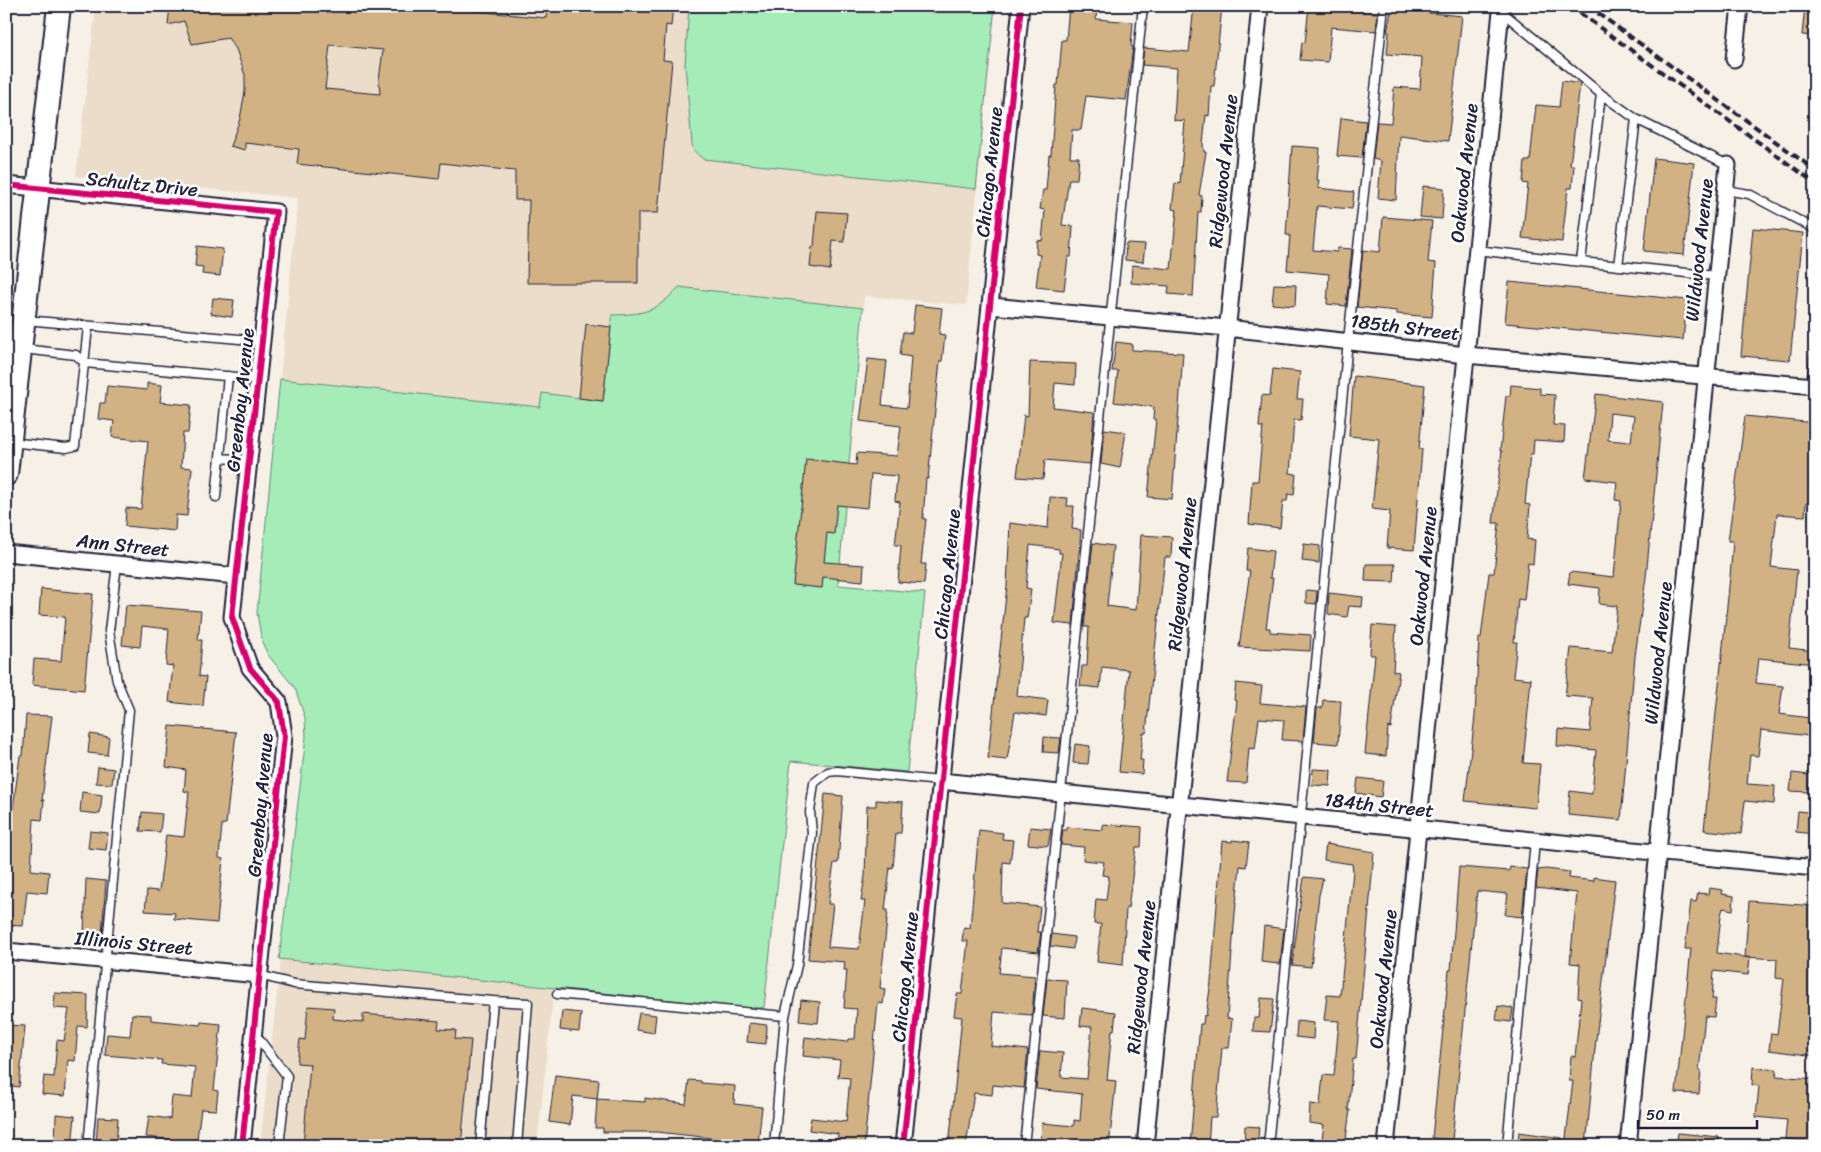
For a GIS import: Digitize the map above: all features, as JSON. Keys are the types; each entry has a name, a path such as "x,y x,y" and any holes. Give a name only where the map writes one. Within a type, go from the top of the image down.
{"main road":[{"path":"6,474 25,320 59,6"}],"street":[{"name":"Chicago Avenue","path":"903,1146 1021,6"},
{"name":"Ridgewood Avenue","path":"1144,1146 1260,6"},
{"path":"1734,59 1740,6"},
{"name":"Oakwood Avenue","path":"1386,1146 1501,11"},
{"name":"Wildwood Avenue","path":"1628,1146 1728,165"},
{"name":"Schultz Drive","path":"6,185 276,212"},
{"name":"Greenbay Avenue","path":"242,1146 284,736 278,702 250,668 232,617 276,212"},
{"name":"185th Street","path":"991,306 1227,328 1466,354 1813,386"},
{"name":"Ann Street","path":"6,553 236,576"},
{"name":"184th Street","path":"940,781 1815,868"},
{"name":"Illinois Street","path":"6,951 259,975"}],"lane":[{"path":"1024,1146 1109,317 1143,6"},
{"path":"1268,1146 1348,341 1384,6"},
{"path":"1501,11 1601,94 1636,119 1728,165"},
{"path":"1581,262 1601,94"},
{"path":"1618,266 1636,119"},
{"path":"1725,190 1749,194 1815,229"},
{"path":"1476,250 1716,276"},
{"path":"25,320 262,341"},
{"path":"10,442 66,448 75,446 86,363 88,326"},
{"path":"21,348 76,355 86,363 258,379"},
{"path":"1813,386 1815,354"},
{"path":"216,497 228,376"},
{"path":"220,458 249,460"},
{"path":"88,1146 107,960 129,710 117,681 109,630 117,564"},
{"path":"774,1146 785,1016 797,965 812,833 810,812 814,783 828,772 837,771 940,781"},
{"path":"1507,1146 1535,841"},
{"path":"259,975 294,984 528,1004 517,1146"},
{"path":"557,994 785,1016"},
{"path":"480,1146 493,1000"},
{"path":"253,1032 287,1076 279,1146"}],"shaded area":[{"path":"96,6 995,6 966,305 864,296 838,585 925,593 907,772 791,761 764,1007 756,1009 554,987 537,1146 260,1146 306,737 305,718 295,688 268,655 262,642 257,613 298,198 76,176"}],"green space":[{"path":"689,6 995,6 976,189 703,159 694,151 692,144 685,65"},
{"path":"679,287 863,308 838,585 925,593 907,772 791,761 764,1007 756,1009 279,959 306,737 305,718 295,688 268,655 262,642 257,613 280,379 540,407 542,393 603,401 612,315 633,314 649,310 663,302"}],"building":[{"path":"170,6 455,6 455,9 546,18 547,6 673,6 671,26 666,25 663,60 672,61 658,213 638,213 638,283 527,283 529,200 515,200 515,171 441,163 439,179 297,164 299,149 245,143 245,150 230,146 240,119 245,91 245,75 236,49 228,38 192,44 184,21 168,25","holes":["330,45 383,50 379,80 380,94 325,89"]},
{"path":"1069,6 1097,8 1096,19 1133,22 1131,46 1133,47 1126,100 1086,96 1081,130 1072,130 1070,157 1079,157 1077,179 1069,179 1062,225 1073,226 1071,257 1068,257 1064,290 1036,287 1040,255 1036,254 1037,240 1042,241 1045,210 1040,209 1043,190 1046,190 1049,155 1051,155 1056,85 1058,85 1062,40 1066,40"},
{"path":"1194,6 1222,6 1214,86 1211,86 1209,116 1206,115 1203,144 1204,152 1206,152 1199,195 1202,196 1201,212 1198,212 1193,296 1168,294 1169,286 1131,283 1132,265 1171,269 1177,210 1172,209 1175,183 1180,184 1185,121 1174,120 1177,68 1142,65 1144,48 1189,52"},
{"path":"1309,6 1338,6 1338,10 1378,13 1376,31 1331,27 1328,62 1300,60 1302,42 1305,43"},
{"path":"1392,6 1410,6 1410,11 1462,16 1448,141 1399,135 1396,200 1378,198 1381,161 1373,159 1377,122 1391,123 1394,87 1420,89 1422,57 1387,54 1389,32 1387,32"},
{"path":"1805,6 1815,6 1815,36 1802,35"},
{"path":"1562,81 1580,84 1570,165 1574,165 1572,188 1568,188 1562,242 1522,238 1528,184 1523,183 1525,161 1530,161 1536,105 1559,107"},
{"path":"1341,118 1366,121 1362,158 1337,156"},
{"path":"1292,146 1320,148 1318,188 1354,192 1352,209 1317,206 1313,250 1337,252 1338,248 1352,249 1346,306 1327,304 1329,274 1287,270 1290,235 1286,235"},
{"path":"1654,158 1694,163 1684,255 1644,251"},
{"path":"1423,186 1444,188 1442,219 1420,217"},
{"path":"817,211 847,213 844,242 833,241 830,270 810,267"},
{"path":"1383,217 1432,221 1428,262 1436,263 1432,317 1397,314 1397,311 1357,307 1363,250 1380,252"},
{"path":"1753,228 1803,233 1790,360 1741,356"},
{"path":"1126,243 1145,244 1143,262 1125,260"},
{"path":"197,246 223,249 220,276 202,274 203,267 195,266"},
{"path":"1509,282 1687,300 1683,340 1505,323"},
{"path":"1274,284 1296,285 1295,306 1272,304"},
{"path":"213,298 234,300 232,317 211,314"},
{"path":"915,305 942,308 939,334 945,335 942,361 940,361 928,479 926,478 923,519 926,519 921,564 926,564 924,584 898,582 901,545 895,545 900,502 895,501 897,476 871,474 868,508 837,505 834,534 827,533 824,562 864,565 863,581 823,577 822,588 793,585 806,459 856,465 857,453 897,456 901,426 860,421 868,359 887,361 882,405 907,408 911,357 900,355 903,332 912,333"},
{"path":"586,324 611,327 603,401 579,398"},
{"path":"1116,342 1132,344 1132,350 1183,353 1172,499 1148,497 1156,419 1153,419 1154,407 1114,402 1118,371 1112,371"},
{"path":"1030,362 1076,364 1075,385 1055,383 1053,407 1094,412 1090,464 1045,460 1043,479 1017,477 1024,415 1028,416"},
{"path":"1273,369 1300,372 1297,399 1303,399 1301,420 1294,420 1290,473 1296,474 1294,495 1288,494 1287,501 1283,501 1280,528 1249,524 1252,481 1258,481 1263,427 1259,427 1262,395 1270,396"},
{"path":"1354,376 1425,385 1419,449 1422,449 1414,550 1387,548 1390,511 1372,509 1379,439 1349,436"},
{"path":"147,383 162,385 160,402 191,405 188,433 183,433 181,467 192,468 187,516 176,515 175,531 125,526 126,508 141,509 148,441 112,437 114,421 98,419 100,403 105,403 107,386 147,390"},
{"path":"1511,385 1540,388 1540,394 1555,395 1553,425 1565,426 1564,442 1534,440 1533,454 1530,454 1525,504 1530,505 1527,539 1535,540 1533,564 1528,563 1524,600 1518,599 1514,642 1517,642 1513,677 1531,679 1523,763 1540,764 1536,808 1465,801 1475,716 1479,638 1481,638 1489,573 1494,573 1499,523 1493,523 1502,451 1500,451 1506,396 1510,396"},
{"path":"1596,394 1663,402 1646,577 1635,656 1621,820 1568,815 1570,791 1592,794 1596,750 1557,746 1558,729 1590,732 1593,698 1565,696 1571,648 1612,652 1617,606 1599,604 1600,588 1568,584 1570,572 1614,577 1621,501 1615,500 1617,482 1585,478","holes":["1610,413 1634,416 1631,442 1608,440"]},
{"path":"1745,416 1815,423 1809,485 1815,486 1815,503 1806,503 1805,516 1777,514 1771,567 1797,570 1789,648 1815,651 1815,664 1759,658 1756,683 1783,686 1779,714 1810,718 1809,736 1761,730 1758,756 1750,755 1747,784 1775,786 1774,804 1745,801 1741,834 1704,830 1733,541 1728,541"},
{"path":"1104,429 1126,432 1120,468 1101,464"},
{"path":"1050,497 1068,498 1067,506 1074,506 1072,529 1081,530 1073,625 1054,623 1062,553 1059,553 1059,549 1030,545 1026,588 1031,589 1027,618 1024,618 1017,696 1048,700 1046,716 1015,712 1007,760 988,758 1007,586 1010,523 1048,528"},
{"path":"1141,535 1172,537 1171,557 1165,557 1146,733 1143,733 1140,760 1143,760 1142,774 1119,772 1129,670 1102,667 1100,688 1080,686 1082,666 1087,666 1089,627 1084,627 1093,543 1113,546 1107,606 1136,610"},
{"path":"1304,544 1320,546 1319,563 1302,561"},
{"path":"1248,548 1273,551 1270,578 1273,578 1266,628 1270,628 1270,632 1311,635 1310,651 1239,647 1250,571 1246,571"},
{"path":"1366,564 1395,564 1394,582 1365,581"},
{"path":"41,589 93,594 84,690 32,685 34,659 61,661 65,617 39,615"},
{"path":"1306,590 1317,591 1316,604 1306,603"},
{"path":"1329,593 1363,597 1362,607 1349,606 1347,617 1328,614"},
{"path":"126,605 201,611 198,640 202,640 199,676 206,677 203,706 169,702 173,666 166,665 169,629 142,626 140,647 122,645"},
{"path":"1372,625 1396,627 1393,671 1399,672 1391,728 1388,727 1386,756 1365,754 1375,655 1370,655"},
{"path":"1236,683 1262,686 1260,703 1306,707 1303,741 1282,740 1284,720 1259,718 1255,749 1249,748 1246,783 1227,782 1237,701 1234,700"},
{"path":"1323,700 1341,701 1338,744 1314,742 1317,708 1322,708"},
{"path":"26,715 52,716 42,800 44,800 42,820 34,819 31,870 49,872 47,893 27,891 23,926 6,925 6,861 20,756 23,756"},
{"path":"170,726 236,732 226,824 222,824 219,858 223,859 217,923 174,919 175,913 145,911 147,890 159,891 166,835 184,837 189,792 184,791 186,770 166,767"},
{"path":"90,734 109,737 107,755 88,753"},
{"path":"1044,737 1061,738 1059,753 1043,752"},
{"path":"1075,744 1090,746 1088,764 1073,763"},
{"path":"98,767 114,769 112,784 96,783"},
{"path":"1313,769 1331,770 1330,786 1312,785"},
{"path":"1792,773 1810,775 1808,792 1790,791"},
{"path":"1358,778 1383,781 1381,797 1356,793"},
{"path":"82,792 102,795 100,814 80,812"},
{"path":"825,794 843,796 838,863 834,863 828,904 833,904 828,947 859,949 865,901 861,901 865,876 867,806 876,806 876,800 903,802 901,833 896,833 893,868 890,867 885,910 888,910 880,988 885,989 883,1004 878,1003 864,1146 837,1146 838,1134 809,1130 811,1118 846,1122 850,1078 838,1077 840,1060 803,1056 805,1037 847,1042 848,1039 855,1039 857,1009 844,1008 847,970 844,970 845,962 808,959"},
{"path":"1798,811 1815,813 1815,834 1796,832"},
{"path":"142,812 162,814 160,832 140,831"},
{"path":"1103,824 1142,827 1141,847 1136,847 1128,908 1126,908 1123,965 1097,962 1101,924 1094,924 1096,899 1106,900 1109,876 1102,875 1104,862 1083,860 1084,847 1061,845 1063,830 1067,830 1067,827 1103,830"},
{"path":"1030,827 1051,829 1048,846 1028,844"},
{"path":"979,830 1003,833 1002,839 1013,840 1010,863 1003,862 1002,903 1040,907 1037,932 1041,932 1038,952 1002,948 999,973 1035,976 1032,1015 994,1012 991,1046 1028,1050 1024,1088 993,1085 992,1095 974,1093 966,1146 949,1146 962,1017 954,1016 957,994 962,994 968,941 962,941 964,927 970,928"},
{"path":"90,831 108,833 106,850 88,848"},
{"path":"1232,840 1249,842 1246,867 1240,866 1235,913 1227,1018 1232,1019 1229,1048 1222,1048 1216,1117 1210,1117 1208,1146 1190,1146 1200,1024 1203,1024 1204,1015 1206,1016 1211,982 1222,841 1232,842"},
{"path":"1326,844 1374,852 1356,1059 1353,1059 1348,1110 1350,1110 1345,1146 1321,1146 1324,1125 1309,1123 1310,1104 1320,1105 1323,1075 1334,1076 1339,1021 1324,1020 1327,995 1340,996 1353,871 1352,864 1324,860"},
{"path":"1459,867 1509,871 1510,867 1527,869 1522,917 1505,915 1508,894 1477,891 1452,1140 1432,1138 1449,970 1451,970"},
{"path":"1538,870 1570,872 1569,878 1594,881 1594,877 1615,880 1595,1048 1586,1146 1565,1146 1573,1081 1569,1081 1571,1056 1575,1057 1581,999 1578,998 1580,964 1570,963 1577,893 1536,888"},
{"path":"1304,877 1323,879 1319,895 1311,967 1292,965"},
{"path":"86,879 106,881 102,934 84,933"},
{"path":"1709,888 1723,890 1722,894 1734,896 1733,910 1723,908 1717,953 1750,958 1748,975 1714,971 1712,999 1716,999 1714,1017 1705,1016 1699,1070 1701,1070 1699,1094 1676,1093 1691,949 1685,949 1691,901 1696,902 1698,893 1708,894"},
{"path":"1749,901 1815,906 1815,1056 1769,1050 1771,1033 1777,1034 1784,979 1776,978 1777,959 1745,957"},
{"path":"1264,926 1284,929 1280,964 1261,962"},
{"path":"1052,934 1074,937 1073,949 1050,946"},
{"path":"1047,979 1067,980 1065,1018 1043,1016"},
{"path":"55,993 88,995 87,1027 78,1026 75,1061 68,1060 65,1096 42,1094 44,1076 54,1077 57,1040 64,1041 69,1009 54,1008"},
{"path":"1261,998 1274,999 1270,1032 1253,1031 1254,1018 1259,1018"},
{"path":"801,1000 820,1002 818,1023 799,1021"},
{"path":"308,1006 334,1008 333,1019 363,1022 363,1014 439,1021 438,1029 456,1030 455,1039 471,1040 461,1146 303,1146 310,1064 297,1063 300,1039 305,1040"},
{"path":"1498,1006 1513,1008 1511,1022 1496,1020"},
{"path":"1082,1008 1116,1012 1114,1030 1112,1030 1107,1080 1116,1081 1109,1146 1078,1146 1041,1140 1042,1123 1074,1126 1074,1120 1080,1121 1082,1094 1036,1089 1040,1051 1063,1053 1061,1077 1087,1079 1092,1027 1080,1026"},
{"path":"562,1011 581,1013 579,1032 560,1030"},
{"path":"639,1013 656,1015 654,1033 636,1030"},
{"path":"132,1014 151,1015 151,1020 200,1025 201,1022 221,1024 214,1090 218,1091 216,1110 201,1109 196,1146 172,1146 173,1140 146,1137 149,1116 170,1119 172,1096 192,1098 195,1067 161,1064 162,1060 105,1055 107,1034 130,1036"},
{"path":"1297,1021 1314,1023 1313,1039 1296,1037"},
{"path":"749,1023 767,1025 766,1044 747,1042"},
{"path":"6,1025 25,1026 19,1087 6,1085"},
{"path":"1753,1067 1777,1070 1776,1076 1815,1079 1815,1142 1785,1139 1787,1120 1756,1117 1759,1086 1752,1085"},
{"path":"555,1075 599,1080 597,1099 573,1096 570,1125 549,1122"},
{"path":"689,1080 735,1086 734,1104 762,1107 758,1143 657,1132 603,1132 603,1128 595,1128 597,1099 645,1102 645,1098 686,1104"},
{"path":"56,1114 75,1116 72,1146 55,1146"},
{"path":"98,1117 118,1118 116,1146 96,1144"},
{"path":"1245,1126 1259,1127 1257,1146 1244,1146"},
{"path":"1519,1132 1562,1138 1561,1146 1517,1146"},
{"path":"1678,1133 1719,1137 1719,1146 1676,1146"}],"railway":[{"path":"1570,6 1815,183"},
{"path":"1588,6 1815,170"}],"cycle path":[{"path":"903,1146 1021,6"},
{"path":"6,185 276,212 232,617 250,668 279,702 284,736 242,1146"}]}
